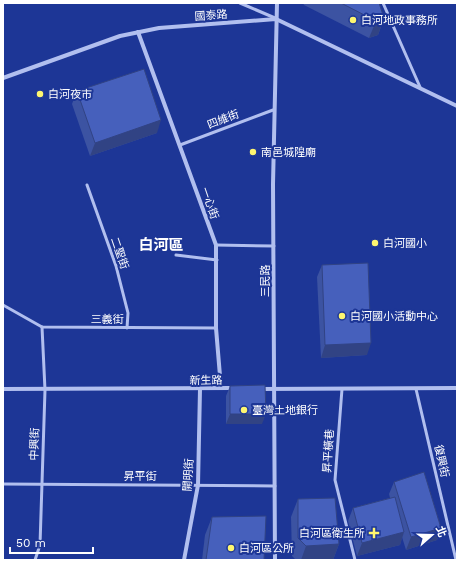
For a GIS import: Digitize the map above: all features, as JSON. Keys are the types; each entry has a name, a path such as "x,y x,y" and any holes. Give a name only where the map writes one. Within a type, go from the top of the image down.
{"street":[{"name":"三民路","path":"275,560 276,486 273,110 277,3"},
{"name":"國泰路","path":"3,78 120,36 138,32 159,28 276,19"},
{"path":"276,19 457,106"},
{"name":"一心街","path":"138,32 216,245 216,328 221,388"},
{"name":"新生路","path":"3,389 236,388"},
{"path":"259,389 457,388"},
{"name":"開明街","path":"184,560 198,485 200,389"}],"lane":[{"path":"240,3 276,19"},
{"path":"383,3 420,88"},
{"name":"四維街","path":"180,145 273,110"},
{"name":"二聖街","path":"87,186 116,266 128,313 127,328"},
{"path":"216,245 274,246"},
{"path":"176,255 217,260"},
{"name":"三義街","path":"3,305 42,327 216,328"},
{"name":"中興街","path":"35,560 40,545 45,390 42,327"},
{"name":"昇平橫巷","path":"342,389 335,480 355,560"},
{"name":"復興街","path":"416,389 456,560"},
{"name":"昇平街","path":"3,484 276,486"}],"building":[{"path":"341,3 379,3 384,18 376,21"},
{"path":"144,69 161,120 95,143 77,91"},
{"name":"白河國小活動中心","path":"368,263 371,343 325,345 322,265"},
{"path":"265,385 266,414 230,414 230,386"},
{"path":"424,472 441,528 411,537 394,482"},
{"path":"395,497 404,532 362,543 353,508"},
{"path":"335,498 339,544 306,546 298,538 298,499"},
{"path":"266,516 264,560 206,560 212,517"}],"place":[{"name":"白河地政事務所","path":"353,20"},
{"name":"白河夜市","path":"40,94"},
{"name":"南邑城隍廟","path":"253,152"},
{"name":"白河國小","path":"375,243"},
{"name":"白河國小活動中心","path":"342,316"},
{"name":"臺灣土地銀行","path":"244,410"},
{"name":"白河區衛生所","path":"374,533"},
{"name":"白河區公所","path":"231,548"}],"district":[{"name":"白河區","path":"161,245"}]}
